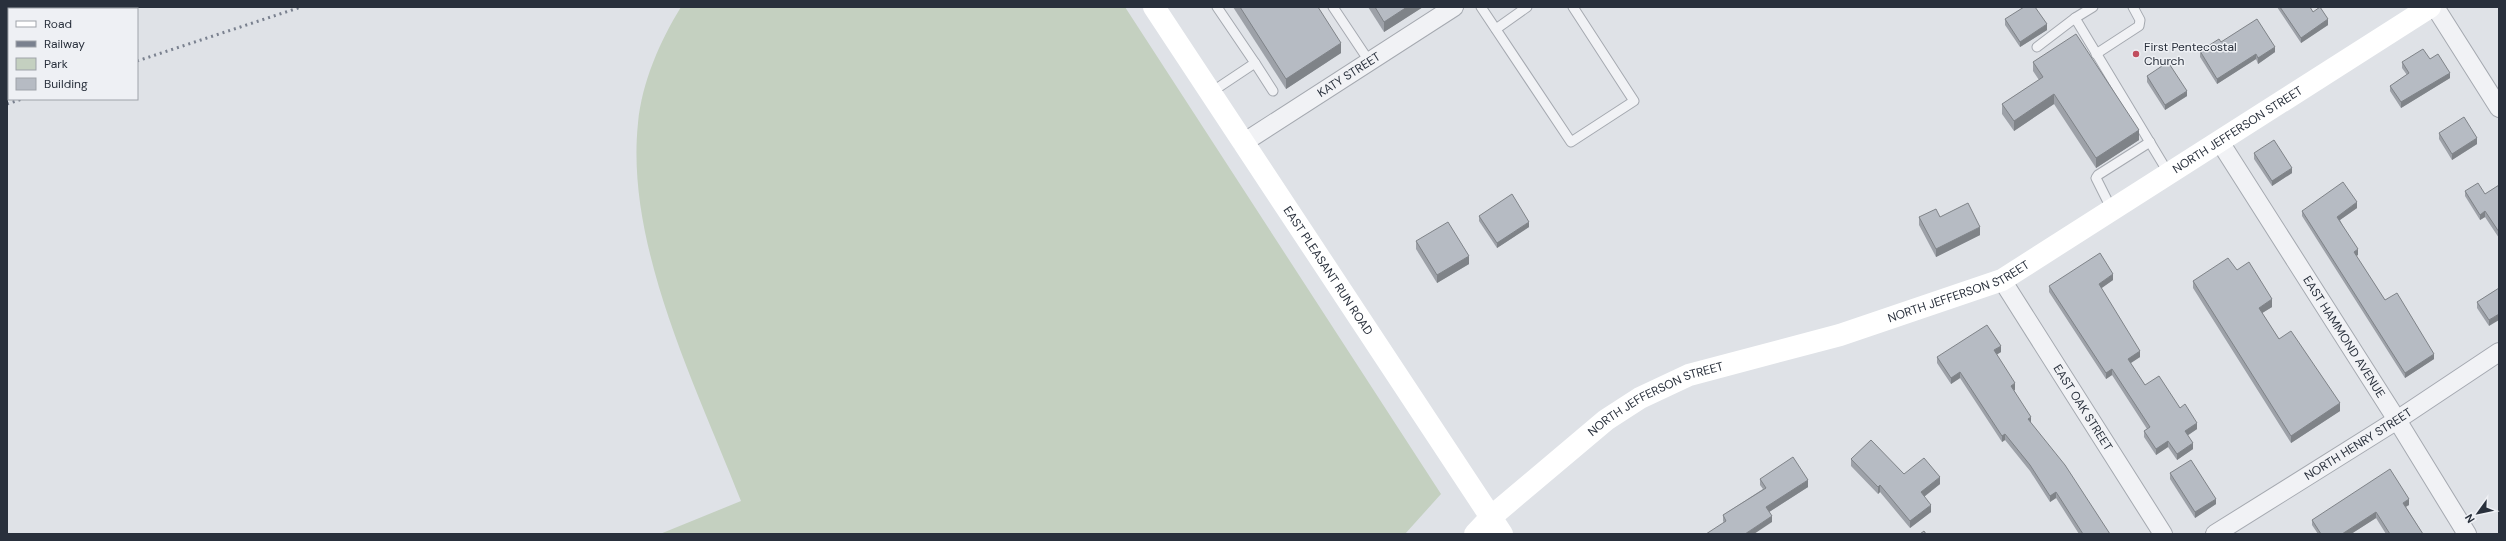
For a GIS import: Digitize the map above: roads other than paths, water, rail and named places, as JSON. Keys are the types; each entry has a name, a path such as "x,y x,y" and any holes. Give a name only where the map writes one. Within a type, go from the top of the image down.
{"street":[{"name":"EAST PLEASANT RUN ROAD","path":"1154,7 1496,526"},
{"name":"KATY STREET","path":"1243,143 1454,7"},
{"name":"NORTH JEFFERSON STREET","path":"1475,534 1496,526 1606,420 1640,398 1682,378 1840,335 2002,280 2430,7"},
{"path":"2435,7 2499,108"},
{"name":"EAST HAMMOND AVENUE","path":"2220,142 2397,420 2466,534"},
{"name":"EAST OAK STREET","path":"2002,280 2163,534"},
{"name":"NORTH HENRY STREET","path":"2215,534 2397,420 2499,352"}],"lane":[{"path":"1217,7 1273,91"},
{"path":"1333,7 1369,61"},
{"path":"1481,7 1571,142 1634,101 1573,7"},
{"path":"1496,28 1527,7"},
{"path":"2037,47 2075,18 2093,7"},
{"path":"2096,54 2139,26 2140,20 2133,7"},
{"path":"2075,18 2169,174"},
{"path":"1210,92 1255,63"},
{"path":"2112,210 2096,178 2098,175 2150,142"}],"railway":[{"path":"138,61 301,7"},
{"path":"7,104 19,100"}],"place":[{"name":"First Pentecostal Church","path":"2136,54"}]}
